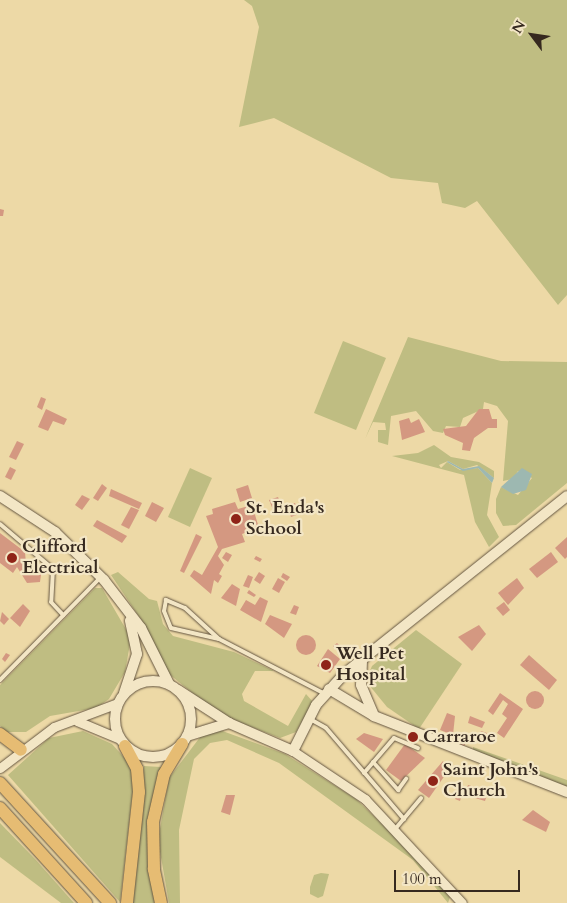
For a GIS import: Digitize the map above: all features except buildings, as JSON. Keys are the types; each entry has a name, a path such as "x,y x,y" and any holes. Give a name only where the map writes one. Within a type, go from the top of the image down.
{"highway":[{"path":"0,734 18,753"},
{"path":"161,903 154,869 153,822 164,774 184,740"},
{"path":"123,743 137,769 139,792 127,903"},
{"path":"0,783 110,903"},
{"path":"0,808 86,903"}],"main road":[{"path":"0,496 55,532 101,577 127,613 141,628 173,687 189,707 184,740"},
{"path":"121,699 149,681 173,687 230,723 293,751 327,692 362,660 567,496"},
{"path":"127,613 137,654 114,722 123,743 154,757 184,740 230,723"},
{"path":"362,660 361,685 374,716"},
{"path":"327,692 374,716 567,792"}],"street":[{"path":"0,768 54,727 77,721 121,699"},
{"path":"77,721 123,743"},
{"path":"293,751 331,774 396,828 462,903"}],"lane":[{"path":"0,524 53,569 51,602 63,615"},
{"path":"0,680 101,577"},
{"path":"219,639 186,608 166,600 164,611 172,628 219,639 327,692"},
{"path":"310,719 326,728 404,819"},
{"path":"364,773 394,738 418,748"},
{"path":"373,762 398,790 406,779"},
{"path":"396,828 421,798"}],"shaded area":[{"path":"244,0 567,0 567,295 558,305 477,201 465,208 442,203 438,183 391,178 274,118 239,127 259,27 252,6"},
{"path":"408,337 501,361 567,362 567,483 516,525 503,526 496,513 496,499 501,487 518,495 532,478 518,471 513,479 503,481 508,421 497,406 484,402 483,409 463,418 460,427 446,426 443,433 433,431 416,411 391,416 388,445 378,442 378,430 386,430 385,423 373,422 365,439"},
{"path":"343,341 386,358 356,430 314,413"},
{"path":"434,445 451,457 479,462 494,471 494,478 477,465 463,469 448,461 439,465 441,468 447,462 460,470 478,468 492,483 487,515 499,537 489,547 475,522 464,475 392,456 418,453"},
{"path":"190,468 212,478 190,527 168,517"},
{"path":"118,572 149,599 157,601 163,624 173,636 234,652 274,671 255,671 242,694 244,701 288,726 306,694 313,702 296,732 280,738 220,715 164,670 144,624 111,575"},
{"path":"95,588 102,588 131,638 125,672 109,699 96,708 50,716 26,732 6,732 0,726 0,685"},
{"path":"416,630 462,664 419,729 387,707 369,685 368,675 372,666"},
{"path":"217,729 285,754 356,799 420,861 450,897 448,903 413,860 279,763 227,740 210,743 194,759 179,830 180,903 169,903 158,840 169,778 204,732"},
{"path":"83,731 112,744 130,764 134,781 120,902 8,775 49,738"},
{"path":"473,747 567,780 567,787 473,750"},
{"path":"144,766 161,767 147,831 156,903 133,903"},
{"path":"0,823 74,903 61,903 0,857"},
{"path":"321,873 329,874 323,896 318,898 310,894 310,887 314,875"}],"water":[{"path":"448,461 463,469 479,466 494,478 492,483 478,468 463,471 447,462 440,468"},
{"path":"522,468 532,474 526,490 513,494 501,487"}],"place":[{"name":"St. Enda's School","path":"236,519"},
{"name":"Clifford Electrical","path":"12,558"},
{"name":"Well Pet Hospital","path":"326,665"},
{"name":"Carraroe","path":"413,737"},
{"name":"Saint John's Church","path":"433,781"}]}
